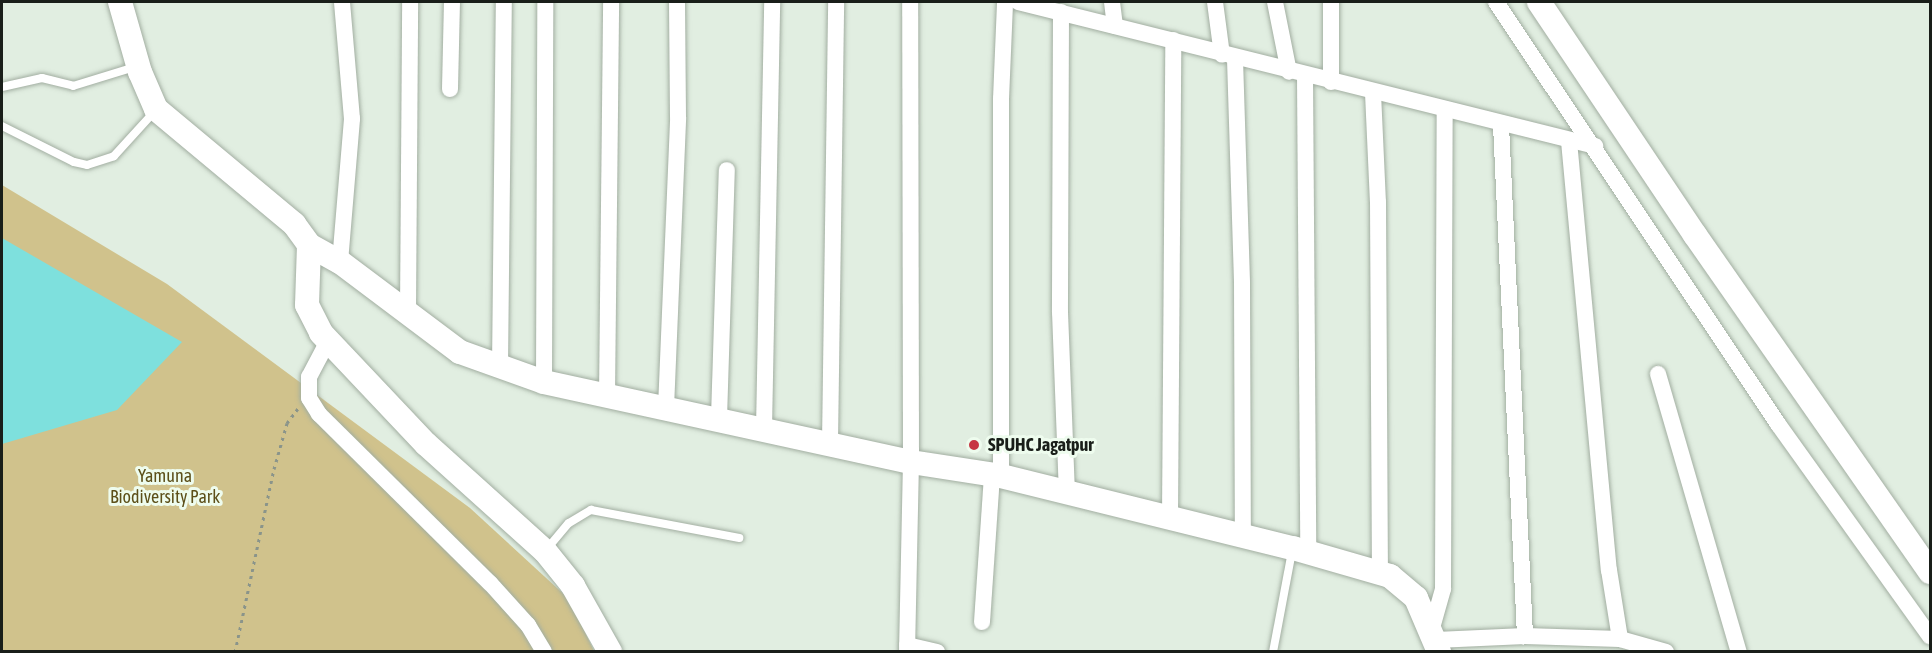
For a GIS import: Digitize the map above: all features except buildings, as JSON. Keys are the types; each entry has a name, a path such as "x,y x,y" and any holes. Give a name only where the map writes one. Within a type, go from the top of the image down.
{"street":[{"path":"120,2 138,66 156,109 294,224 309,245 340,262 460,352 544,382 719,418 911,462 997,475 1300,550 1380,573 1390,576 1416,598 1436,640"},
{"path":"340,262 352,119 342,2"},
{"path":"408,312 410,2"},
{"path":"450,89 452,2"},
{"path":"500,368 504,2"},
{"path":"544,382 545,2"},
{"path":"607,396 611,2"},
{"path":"666,408 678,117 677,2"},
{"path":"764,429 772,2"},
{"path":"830,443 836,2"},
{"path":"910,2 911,462 907,648 937,651"},
{"path":"982,622 997,475 1001,99 1005,2"},
{"path":"1018,2 1173,40 1228,57 1595,146"},
{"path":"1112,2 1116,26"},
{"path":"1215,2 1228,57 1242,283 1243,536"},
{"path":"1275,2 1297,74 1300,550"},
{"path":"1331,2 1331,82"},
{"path":"1496,2 1551,87 1595,146 1778,424 1930,636"},
{"path":"1539,2 1695,235 1930,572"},
{"path":"1061,12 1060,312 1067,493"},
{"path":"1170,519 1173,40"},
{"path":"1373,93 1378,202 1380,573"},
{"path":"1436,640 1443,590 1445,111"},
{"path":"1501,124 1525,636"},
{"path":"1569,141 1578,266 1609,570 1620,639"},
{"path":"719,418 727,170"},
{"path":"309,245 307,305 328,341 426,444 545,551 573,586 610,651"},
{"path":"328,341 309,377 309,398 319,414 490,583 528,625 544,651"},
{"path":"1658,374 1739,651"},
{"path":"1436,640 1496,644 1525,636 1602,645 1620,639 1666,651"}],"lane":[{"path":"2,87 42,78 73,86 138,66"},
{"path":"2,126 74,162 87,165 114,156 156,109"},
{"path":"545,551 569,523 591,510 739,538"},
{"path":"1273,651 1300,550"}],"path":[{"path":"235,651 277,458 287,423 309,398"}],"green space":[{"name":"Yamuna Biodiversity Park","path":"2,185 167,284 470,508 569,599 594,651 2,652"}],"water":[{"path":"2,238 182,342 117,410 2,444"}],"place":[{"name":"SPUHC Jagatpur","path":"974,445"}]}
